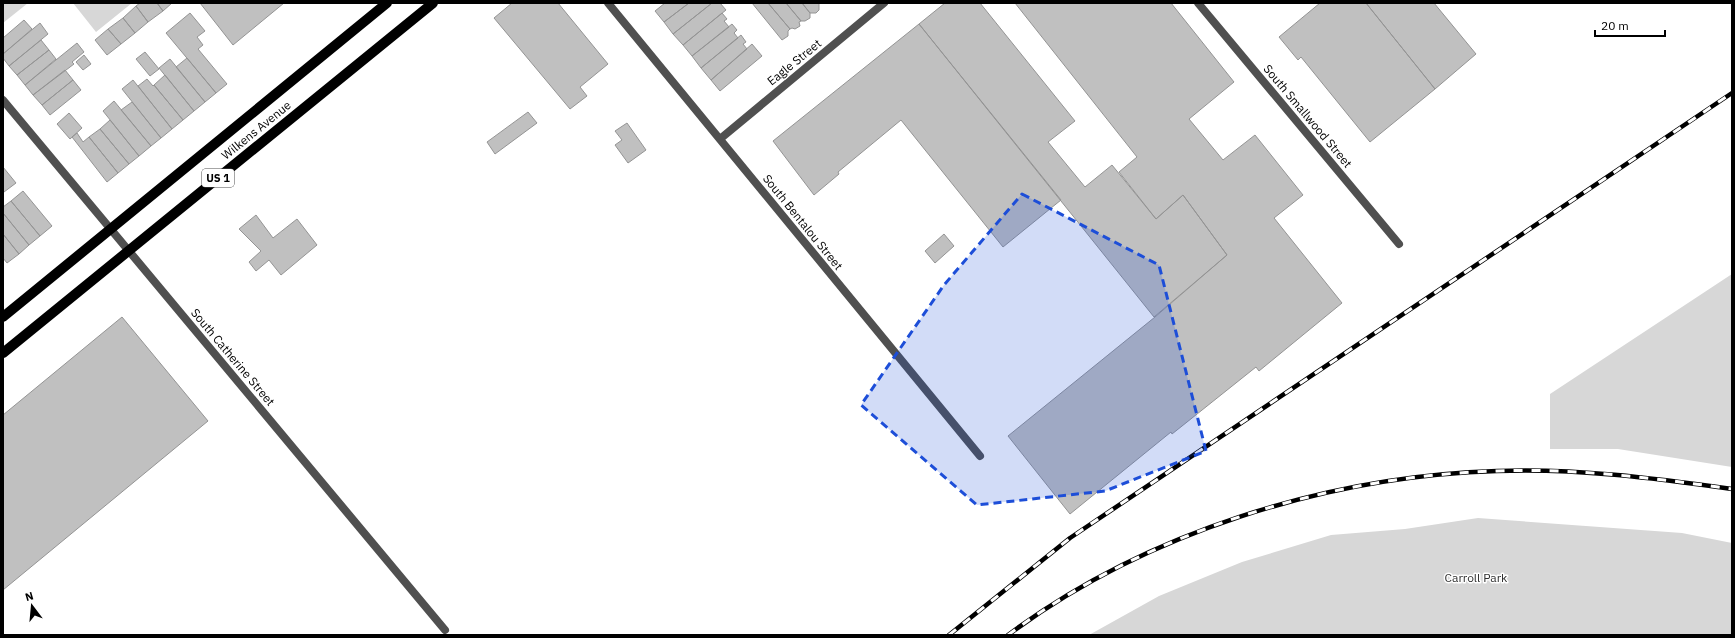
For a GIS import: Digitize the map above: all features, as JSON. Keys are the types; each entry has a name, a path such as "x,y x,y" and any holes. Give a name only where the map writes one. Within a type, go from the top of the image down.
{"main road":[{"name":"Wilkens Avenue","path":"3,317 387,3"},
{"name":"Wilkens Avenue","path":"3,353 433,3"}],"street":[{"name":"South Bentalou Street","path":"608,3 980,456"},
{"name":"Eagle Street","path":"720,139 884,3"},
{"name":"South Smallwood Street","path":"1198,3 1399,244"},
{"name":"South Catherine Street","path":"3,100 445,630"}],"highlighted area":[{"path":"1022,194 1159,265 1206,451 1105,491 977,505 861,405 944,285"}],"green space":[{"path":"3,3 28,3 3,23"},
{"path":"73,3 132,3 96,32"},
{"path":"1732,274 1732,467 1618,449 1550,449 1550,394"},
{"name":"Carroll Park","path":"1478,518 1682,533 1732,543 1732,635 1089,635 1159,596 1242,562 1331,535 1405,529"}],"building":[{"path":"140,3 157,3 163,11 148,22 136,6"},
{"path":"157,3 172,3 163,11"},
{"path":"200,3 284,3 233,45"},
{"path":"512,3 558,3 608,64 580,87 587,96 570,109 494,18"},
{"path":"665,3 689,3 664,22 655,11"},
{"path":"689,3 712,3 673,34 664,22"},
{"path":"712,3 720,3 726,10 683,45 673,34"},
{"path":"752,3 768,3 790,29 788,31 788,36 782,40"},
{"path":"768,3 786,3 801,21 799,22 800,26 795,29 790,29"},
{"path":"786,3 802,3 810,13 810,18 805,21 801,21"},
{"path":"802,3 819,3 819,10 816,13 810,13"},
{"path":"945,3 980,3 1075,121 1048,142 1085,187 1112,165 1156,219 1183,195 1227,255 1154,317 919,24"},
{"path":"1015,3 1171,3 1234,82 1189,119 1223,160 1255,135 1303,195 1274,218 1342,303 1259,371 1256,367 1172,434 1171,432 1070,514 1008,436 1155,317 1227,255 1183,195 1156,219 1119,172 1137,157"},
{"path":"1320,3 1366,3 1435,89 1370,142 1301,57 1298,60 1279,37"},
{"path":"1366,3 1434,3 1476,54 1435,89"},
{"path":"136,6 148,22 135,33 123,18"},
{"path":"190,13 205,31 197,37 203,45 198,49 227,84 216,93 166,33"},
{"path":"722,13 727,19 724,21 729,27 692,56 683,45"},
{"path":"123,18 135,33 121,44 108,29"},
{"path":"24,20 32,29 3,54 3,38"},
{"path":"40,23 48,34 9,66 3,58 3,54"},
{"path":"732,24 737,30 734,33 738,38 701,68 692,56"},
{"path":"919,24 1061,200 1003,247 901,120 838,172 839,174 814,195 773,141"},
{"path":"108,29 121,44 107,55 95,40"},
{"path":"741,35 746,42 743,44 747,49 711,80 701,68"},
{"path":"41,40 49,50 17,75 9,66"},
{"path":"77,43 84,52 72,62 74,64 33,95 25,85"},
{"path":"752,44 762,56 720,91 711,80"},
{"path":"49,50 56,59 25,85 17,75"},
{"path":"145,52 159,69 150,76 136,59"},
{"path":"84,55 91,64 83,70 76,62"},
{"path":"187,58 216,93 205,102 176,67"},
{"path":"170,59 205,102 194,111 159,68"},
{"path":"65,70 73,80 42,105 33,95"},
{"path":"165,75 194,111 183,120 154,85"},
{"path":"147,79 153,86 154,85 183,120 172,129 138,86"},
{"path":"73,80 81,90 50,115 42,105"},
{"path":"133,80 172,129 161,138 122,89"},
{"path":"114,101 151,146 139,156 103,111"},
{"path":"132,102 161,138 151,146 121,110"},
{"path":"528,112 537,123 495,154 487,142"},
{"path":"69,113 82,128 70,139 57,124"},
{"path":"110,120 139,156 129,164 100,129"},
{"path":"627,123 646,150 628,163 615,145 622,140 615,131"},
{"path":"100,129 129,164 118,173 89,137"},
{"path":"77,133 83,142 89,137 118,173 107,182 72,137"},
{"path":"3,167 16,183 4,192 3,190"},
{"path":"23,191 52,226 40,236 11,201"},
{"path":"11,201 40,236 29,245 3,213 3,207"},
{"path":"3,213 29,245 19,254 3,234"},
{"path":"256,215 273,238 297,219 317,245 281,275 269,260 256,271 249,262 261,251 239,229"},
{"path":"3,234 19,254 7,263 3,258"},
{"path":"944,234 954,246 935,263 925,251"},
{"path":"122,317 208,421 3,590 3,415"}],"railway":[{"path":"949,635 1070,538 1732,93"},
{"path":"1008,635 1061,599 1118,567 1178,540 1240,517 1304,498 1368,484 1433,475 1526,470 1585,472 1732,489"}]}
